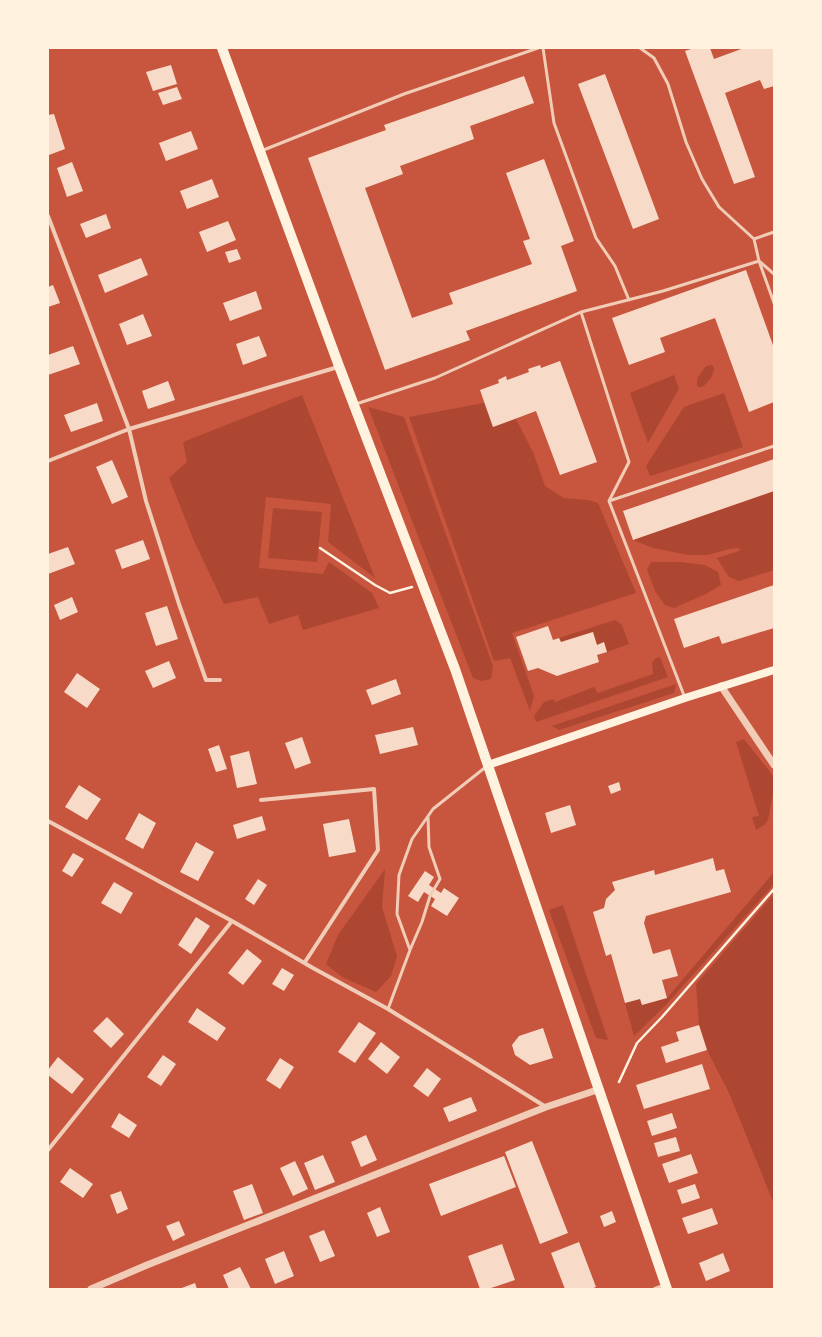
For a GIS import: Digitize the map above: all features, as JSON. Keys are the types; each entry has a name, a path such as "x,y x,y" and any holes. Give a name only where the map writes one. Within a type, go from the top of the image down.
{"main road":[{"path":"222,48 339,366 424,584 455,669 667,1287"},
{"path":"488,765 721,686 774,670"}],"street":[{"path":"48,216 129,429 146,502 179,604 206,680 220,680"},
{"path":"48,461 129,429 339,366"},
{"path":"721,686 774,765"},
{"path":"261,800 374,789 378,850 305,962"},
{"path":"48,821 232,921 388,1009 546,1107"},
{"path":"48,1150 232,921"},
{"path":"91,1289 546,1107 600,1089"},
{"path":"655,1289 667,1287"}],"lane":[{"path":"260,152 404,94 538,48"},
{"path":"543,48 554,123 596,238 615,266 629,300"},
{"path":"640,48 654,58 668,84 686,142 702,179 719,207 754,239 759,261 774,303"},
{"path":"754,239 774,232"},
{"path":"354,404 435,378 580,312 663,291 759,261"},
{"path":"759,261 774,274"},
{"path":"580,312 629,462 609,501 685,698"},
{"path":"609,501 774,446"},
{"path":"410,950 397,914 399,875 412,839 433,809 488,765"},
{"path":"388,1009 422,922 430,896 440,880 429,847 428,816"}],"path":[{"path":"320,548 375,585 390,593 424,584"},
{"path":"619,1082 637,1043 662,1017 774,889"}],"shaded area":[{"path":"712,365 714,371 710,379 702,387 698,387 697,381 699,376 706,366"},
{"path":"674,375 679,389 648,443 630,393"},
{"path":"724,393 743,447 650,476 646,466 684,407"},
{"path":"302,395 375,578 328,542 331,504 266,497 259,568 323,574 329,562 372,593 379,608 303,630 298,615 269,624 258,597 224,604 194,541 169,478 187,462 183,442"},
{"path":"484,403 493,427 516,419 533,452 545,486 564,498 588,500 598,503 636,593 512,633 534,696 530,711 510,658 494,661 409,417"},
{"path":"368,407 404,417 493,666 491,679 481,681 473,678"},
{"path":"774,491 774,570 739,581 729,577 717,558 739,551 740,548 729,549 708,555 688,555 653,548 633,540"},
{"path":"273,508 322,512 317,562 268,558"},
{"path":"651,562 680,562 705,565 718,572 721,585 706,594 674,608 665,605 655,591 647,570"},
{"path":"615,620 622,625 629,644 607,652 604,643 597,645 592,632 561,642 559,638"},
{"path":"660,657 668,677 536,722 534,716 544,702 553,699 555,702 594,687 598,693 653,674 652,662 656,658"},
{"path":"676,684 674,693 559,730 552,726"},
{"path":"744,739 774,777 774,789 768,820 764,825 756,830 752,817 759,816 736,742"},
{"path":"385,869 382,907 397,956 391,976 376,992 342,977 326,964 338,935"},
{"path":"774,872 774,884 665,1006 634,1036 625,1003 640,999 642,1005 667,998"},
{"path":"774,894 774,1204 729,1093 707,1050 699,1025 696,984"},
{"path":"563,905 608,1040 596,1038 549,910"}],"building":[{"path":"694,48 710,48 714,59 744,48 774,48 774,86 764,89 760,80 725,93 755,177 734,184 685,51"},
{"path":"171,65 177,84 153,91 146,72"},
{"path":"605,74 659,219 633,229 578,84"},
{"path":"524,76 534,103 470,126 474,139 400,166 403,174 365,188 412,318 453,304 449,293 532,264 523,241 530,239 506,173 544,159 574,241 561,246 577,291 466,331 470,340 385,370 308,158 386,130 384,125"},
{"path":"177,87 182,99 163,105 158,93"},
{"path":"54,114 65,149 49,155 48,115"},
{"path":"191,131 198,149 166,161 159,143"},
{"path":"72,162 83,191 67,197 57,168"},
{"path":"212,179 219,197 187,209 180,191"},
{"path":"106,214 111,228 86,238 80,224"},
{"path":"228,221 236,240 207,252 199,232"},
{"path":"237,249 241,259 229,263 225,252"},
{"path":"141,258 148,275 105,293 98,275"},
{"path":"746,270 774,348 774,402 749,412 715,318 660,338 665,352 629,365 612,318"},
{"path":"53,285 60,303 48,307 48,287"},
{"path":"256,291 262,309 230,321 223,303"},
{"path":"143,314 152,336 127,345 119,324"},
{"path":"259,336 267,356 243,365 236,344"},
{"path":"73,346 80,364 48,375 48,355"},
{"path":"560,361 597,462 560,475 536,411 493,427 480,390 499,383 498,380 506,376 507,380 529,372 528,369 540,365 541,368"},
{"path":"168,381 175,400 148,409 142,391"},
{"path":"97,403 103,421 71,432 64,415"},
{"path":"774,459 774,491 633,540 623,511"},
{"path":"112,460 128,497 112,504 96,467"},
{"path":"143,540 150,559 122,569 115,550"},
{"path":"68,547 75,564 48,574 48,554"},
{"path":"774,585 774,628 722,644 719,636 684,648 674,619"},
{"path":"72,597 78,612 60,620 54,605"},
{"path":"167,606 178,639 156,646 145,613"},
{"path":"548,626 553,640 559,638 561,642 593,632 597,645 604,642 607,652 597,655 599,662 557,676 538,668 528,671 516,637"},
{"path":"169,661 176,678 153,688 145,671"},
{"path":"77,673 100,689 87,708 64,692"},
{"path":"396,679 401,694 372,705 366,690"},
{"path":"413,727 418,745 380,754 375,735"},
{"path":"302,737 311,763 295,769 285,743"},
{"path":"219,745 227,769 216,772 208,749"},
{"path":"249,751 257,784 237,788 230,756"},
{"path":"619,782 621,790 611,794 608,786"},
{"path":"79,785 101,799 87,820 65,807"},
{"path":"570,805 576,825 551,833 545,813"},
{"path":"139,813 156,823 143,849 125,839"},
{"path":"262,816 266,830 237,839 233,825"},
{"path":"349,819 356,852 329,857 323,824"},
{"path":"196,842 214,852 198,881 180,872"},
{"path":"73,853 84,859 72,877 62,871"},
{"path":"713,858 716,871 724,869 731,892 646,916 644,923 653,954 670,949 678,976 662,980 667,998 642,1005 640,999 625,1003 611,954 606,956 593,912 604,908 606,899 615,890 612,882 654,870 655,875"},
{"path":"425,871 434,877 429,885 441,893 444,888 459,898 447,916 431,906 435,899 424,892 418,902 408,896"},
{"path":"258,879 267,885 254,905 245,899"},
{"path":"114,882 133,893 121,914 101,903"},
{"path":"196,917 210,926 191,954 178,945"},
{"path":"247,949 262,961 243,985 228,973"},
{"path":"282,968 294,975 284,991 272,984"},
{"path":"197,1008 226,1028 217,1041 188,1022"},
{"path":"107,1017 124,1034 111,1048 93,1031"},
{"path":"359,1022 376,1033 355,1063 338,1052"},
{"path":"699,1025 707,1050 666,1063 661,1047 679,1041 676,1032"},
{"path":"543,1028 553,1058 530,1065 515,1055 512,1045 519,1036"},
{"path":"381,1042 400,1057 387,1074 368,1059"},
{"path":"163,1055 176,1064 161,1086 147,1077"},
{"path":"58,1057 84,1079 72,1094 48,1075 48,1070"},
{"path":"280,1058 294,1067 280,1089 266,1080"},
{"path":"702,1064 710,1089 644,1109 636,1085"},
{"path":"427,1068 441,1079 428,1097 413,1086"},
{"path":"471,1097 477,1111 449,1122 443,1108"},
{"path":"119,1113 137,1125 129,1138 111,1127"},
{"path":"672,1113 677,1128 652,1136 647,1121"},
{"path":"366,1135 377,1160 361,1167 351,1142"},
{"path":"676,1137 680,1151 658,1157 654,1143"},
{"path":"532,1141 568,1233 540,1244 505,1152"},
{"path":"691,1154 698,1173 669,1183 662,1164"},
{"path":"323,1155 335,1182 315,1190 304,1163"},
{"path":"504,1156 516,1187 441,1216 429,1184"},
{"path":"295,1161 308,1189 293,1196 280,1168"},
{"path":"70,1168 93,1184 83,1198 60,1182"},
{"path":"252,1184 263,1213 244,1220 233,1191"},
{"path":"695,1184 700,1198 682,1204 677,1190"},
{"path":"121,1191 128,1209 117,1214 110,1195"},
{"path":"380,1207 390,1232 377,1237 367,1213"},
{"path":"712,1208 718,1224 688,1234 682,1218"},
{"path":"612,1211 616,1222 604,1227 600,1216"},
{"path":"179,1221 185,1235 173,1241 166,1226"},
{"path":"324,1230 335,1256 320,1262 309,1236"},
{"path":"579,1242 596,1287 591,1289 565,1289 551,1253"},
{"path":"502,1244 515,1280 488,1289 480,1289 468,1256"},
{"path":"284,1251 294,1276 275,1284 265,1259"},
{"path":"723,1253 730,1271 706,1281 699,1263"},
{"path":"240,1267 251,1289 229,1289 223,1275"},
{"path":"195,1283 197,1289 179,1289"}]}
